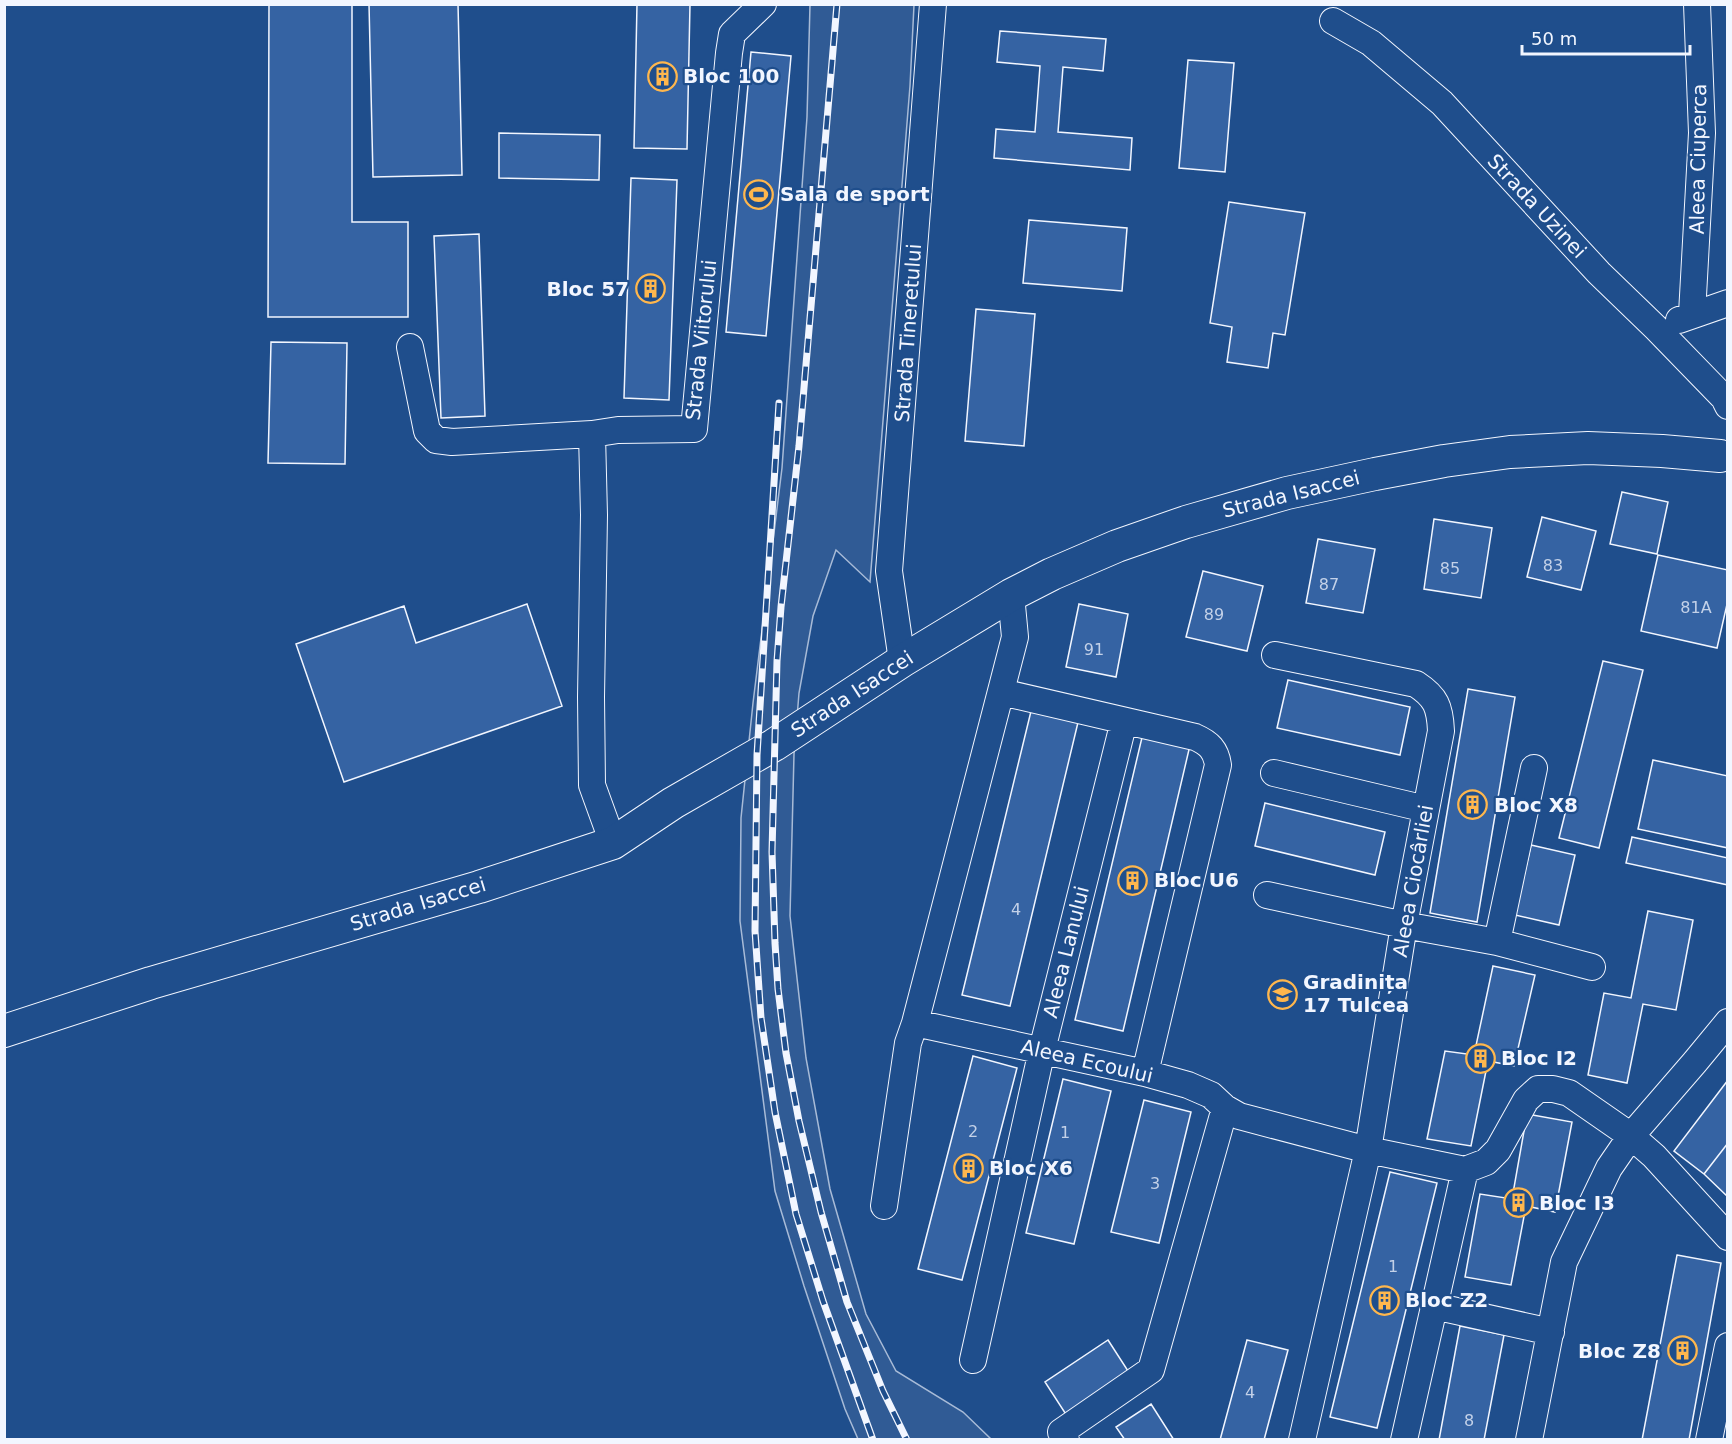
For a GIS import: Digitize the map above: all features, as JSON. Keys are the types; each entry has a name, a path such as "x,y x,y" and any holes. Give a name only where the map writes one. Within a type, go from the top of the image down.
{"main road":[{"name":"Strada Isaccei","path":"4,1030 151,983 479,887 613,843 673,803 774,745 902,661 1011,595 1052,574 1117,546 1186,522 1287,493 1375,474 1444,461 1521,451 1588,448 1725,458"}],"street":[{"name":"Strada Viitorului","path":"592,434 618,430 694,429 729,52 732,34 763,4"},
{"name":"Strada Tineretului","path":"902,661 889,571 933,4"},
{"name":"Aleea Ciuperca","path":"1692,314 1702,133 1697,4"},
{"name":"Strada Uzinei","path":"1333,21 1371,43 1442,103 1599,273 1724,398 1728,406"},
{"path":"1657,329 1692,314 1728,303"},
{"path":"410,347 427,431 436,440 452,442 592,434 594,514 592,785 613,843"},
{"path":"884,1206 908,1043 1015,638 1011,595"},
{"name":"Aleea Ciocârliei","path":"1275,655 1416,684 1429,693 1440,716 1441,731 1404,925 1368,1150 1302,1440"},
{"path":"1001,692 1196,737 1205,741 1217,756 1218,765 1145,1073"},
{"name":"Aleea Lanului","path":"973,1360 1042,1050 1124,721"},
{"path":"1497,942 1534,768"},
{"path":"1274,774 1426,808"},
{"path":"1267,895 1404,925 1497,942 1592,967"},
{"path":"1529,1440 1564,1262 1609,1167 1631,1136 1728,1022"},
{"name":"Aleea Ecoului","path":"915,1023 1145,1073 1188,1085 1211,1095 1225,1108 1239,1116 1368,1150 1465,1170"},
{"path":"1404,1440 1465,1170 1486,1162 1498,1150 1526,1100 1538,1089 1553,1089 1569,1093 1631,1136 1654,1156 1728,1237"},
{"path":"1064,1436 1151,1370 1225,1108"},
{"path":"1434,1306 1551,1332"},
{"path":"1709,1440 1728,1346"}],"shaded area":[{"path":"810,5 914,5 910,86 870,582 836,550 813,616 799,693 794,754 790,916 806,1058 830,1189 866,1314 896,1371 963,1412 991,1439 858,1439 845,1409 775,1191 740,921 741,818 782,468 807,117"}],"building":[{"path":"269,4 352,4 352,222 408,222 408,317 268,317"},
{"path":"369,4 458,4 462,175 373,177"},
{"name":"Bloc 100","path":"637,4 690,4 687,149 634,148"},
{"path":"1000,31 1106,39 1103,71 1063,67 1058,132 1132,138 1130,170 994,158 996,129 1035,132 1040,66 997,62"},
{"name":"Sala de sport","path":"751,52 791,56 766,336 726,332"},
{"path":"1188,60 1234,63 1225,172 1179,168"},
{"path":"499,133 600,135 599,180 499,178"},
{"name":"Bloc 57","path":"631,178 677,180 669,400 624,398"},
{"path":"1229,202 1305,213 1285,335 1273,333 1268,368 1227,362 1232,327 1210,323"},
{"path":"1029,220 1127,228 1122,291 1023,283"},
{"path":"479,234 485,416 441,418 434,236"},
{"path":"976,309 1035,314 1024,446 965,441"},
{"path":"271,342 347,343 345,464 268,463"},
{"path":"1622,492 1668,502 1657,554 1610,544"},
{"path":"1542,517 1596,531 1581,590 1527,577"},
{"path":"1434,519 1492,528 1481,598 1424,589"},
{"path":"1318,539 1375,549 1363,613 1306,603"},
{"path":"1658,555 1728,570 1728,600 1717,648 1641,631"},
{"path":"1203,571 1263,586 1247,651 1186,637"},
{"path":"527,604 562,706 344,782 296,644 404,606 416,643"},
{"path":"1079,604 1128,614 1116,677 1066,667"},
{"path":"1603,661 1643,670 1599,848 1559,838"},
{"path":"1288,680 1410,707 1400,755 1277,728"},
{"name":"Bloc X8","path":"1468,689 1515,697 1477,922 1430,913"},
{"path":"1033,703 1080,714 1010,1006 962,995"},
{"name":"Bloc U6","path":"1144,729 1191,741 1123,1031 1075,1020"},
{"path":"1653,760 1728,776 1728,848 1638,829"},
{"path":"1265,803 1385,832 1375,875 1255,846"},
{"path":"1632,837 1728,858 1728,885 1626,863"},
{"path":"1531,845 1575,855 1559,925 1515,915"},
{"path":"1648,911 1693,920 1676,1010 1643,1004 1627,1083 1588,1075 1604,993 1631,998"},
{"name":"Bloc I2","path":"1493,966 1535,975 1514,1066 1488,1061 1471,1146 1427,1139 1445,1051 1474,1055"},
{"name":"Bloc X6","path":"973,1056 1017,1068 962,1280 918,1269"},
{"path":"1063,1079 1111,1091 1074,1244 1026,1233"},
{"path":"1728,1080 1728,1143 1704,1174 1674,1151"},
{"path":"1144,1100 1191,1112 1159,1243 1111,1232"},
{"name":"Bloc I3","path":"1527,1114 1572,1122 1555,1212 1526,1206 1511,1285 1465,1277 1480,1194 1512,1199"},
{"path":"1728,1143 1728,1197 1704,1174"},
{"name":"Bloc Z2","path":"1390,1172 1437,1183 1377,1428 1330,1417"},
{"name":"Bloc Z8","path":"1677,1255 1721,1263 1689,1440 1642,1440"},
{"path":"1460,1326 1504,1335 1484,1440 1439,1440"},
{"path":"1108,1340 1130,1374 1067,1416 1045,1382"},
{"path":"1247,1340 1288,1350 1264,1440 1220,1440"},
{"path":"1151,1404 1174,1440 1125,1440 1116,1427"}],"railway":[{"path":"837,4 799,446 777,661 772,852 775,943 786,1053 799,1121 821,1212 847,1302 883,1391 907,1440"},
{"path":"779,403 757,755 755,931 761,1018 775,1112 796,1214 823,1301 873,1440"}],"place":[{"name":"Bloc 100","path":"662,76"},
{"name":"Sala de sport","path":"759,194"},
{"name":"Bloc 57","path":"650,289"},
{"name":"Bloc X8","path":"1473,805"},
{"name":"Bloc U6","path":"1133,880"},
{"name":"Gradinița 17 Tulcea","path":"1282,994"},
{"name":"Bloc I2","path":"1480,1058"},
{"name":"Bloc X6","path":"968,1168"},
{"name":"Bloc I3","path":"1518,1203"},
{"name":"Bloc Z2","path":"1384,1300"},
{"name":"Bloc Z8","path":"1682,1351"}]}
